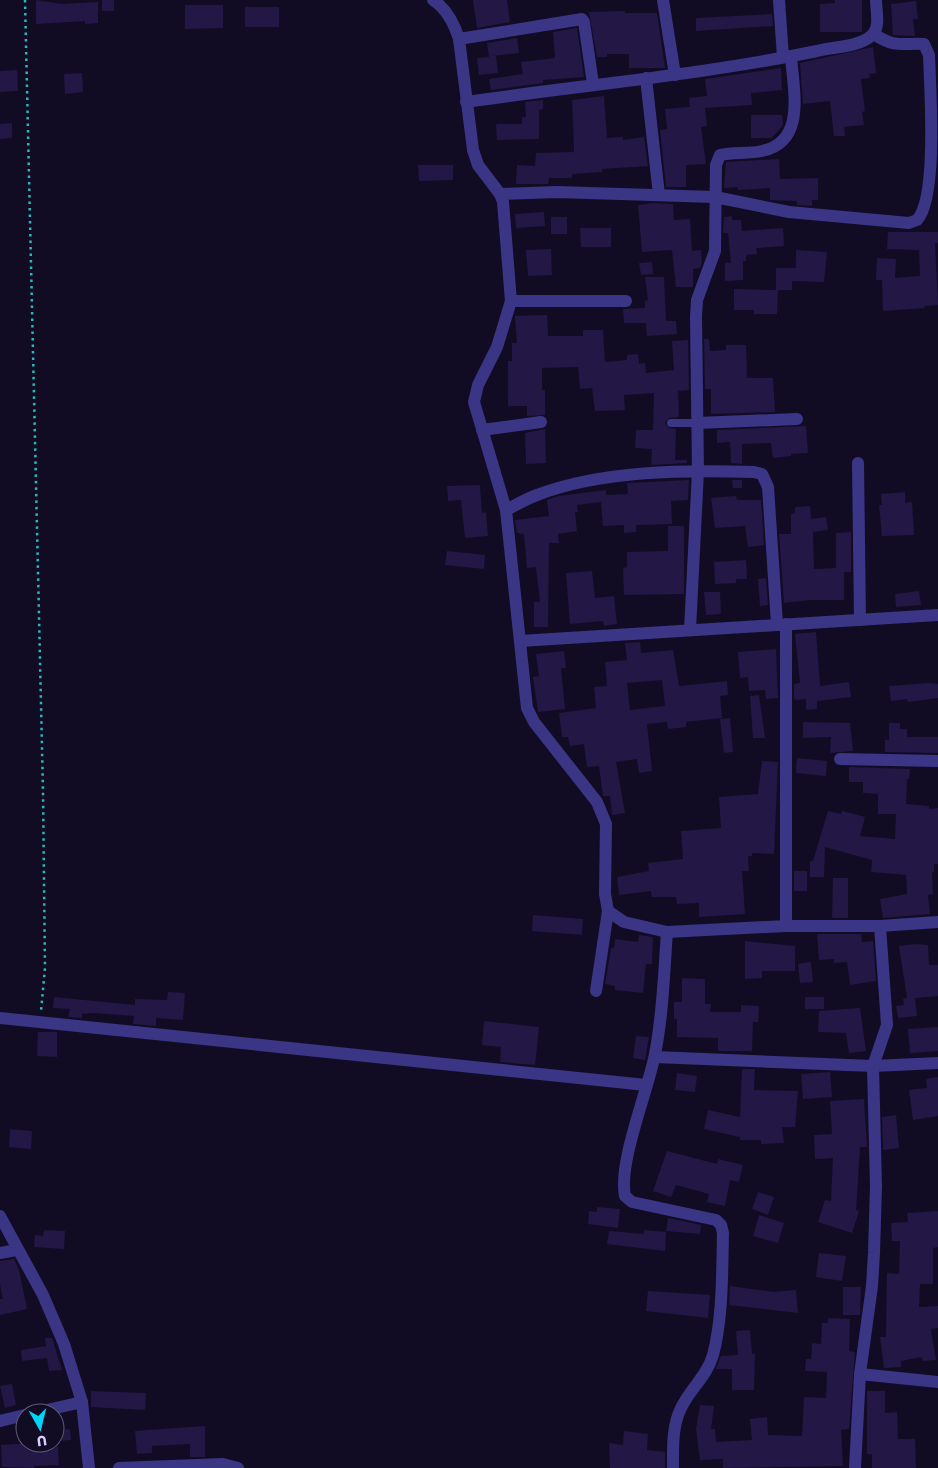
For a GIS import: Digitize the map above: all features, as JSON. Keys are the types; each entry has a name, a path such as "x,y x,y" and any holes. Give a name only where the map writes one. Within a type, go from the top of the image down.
{"street":[{"path":"433,0 448,14 459,39 473,150 478,165 500,194 505,212 511,301 497,347 475,393 474,402 506,510 527,708 534,722 597,802 606,824 605,894 608,911 596,991"},
{"path":"663,0 675,75"},
{"path":"690,630 698,470 696,316 697,300 715,251 714,197 716,165 720,156 762,151 773,147 783,141 794,121 795,107 779,0"},
{"path":"466,102 593,84 675,75 787,57 862,41 874,34 877,27 876,0"},
{"path":"459,39 582,19 593,84"},
{"path":"500,194 557,192 714,197 789,212 909,223 917,220 924,208 930,178 929,55 924,44 896,45 885,42 874,34"},
{"path":"646,78 659,195"},
{"path":"511,301 626,302"},
{"path":"697,423 797,419"},
{"path":"482,430 541,422"},
{"path":"858,464 860,620"},
{"path":"506,510 536,495 569,486 617,477 698,470 762,474 768,487 782,624 786,926"},
{"path":"520,641 938,615"},
{"path":"840,759 938,761"},
{"path":"608,911 624,922 667,932 786,926 880,926 938,922"},
{"path":"855,1468 860,1374 872,1286 875,1229 873,1066 887,1025 880,926"},
{"path":"667,932 655,1056 629,1152 624,1183 625,1196 632,1202 716,1220 721,1225 723,1233 718,1328 712,1357 705,1374 682,1406 678,1416 675,1426 673,1468"},
{"path":"0,1018 646,1085"},
{"path":"655,1056 873,1066 938,1063"},
{"path":"0,1216 16,1250 43,1295 64,1344 82,1402 89,1468"},
{"path":"0,1254 16,1250"},
{"path":"860,1374 938,1382"},
{"path":"65,1406 82,1402"},
{"path":"0,1421 15,1417"},
{"path":"118,1468 223,1464 238,1468"}],"lane":[{"path":"670,423 697,423"}],"path":[{"path":"25,0 43,782 45,968 40,1022"}],"building":[{"path":"36,0 62,4 98,2 98,23 85,24 85,21 36,24"},
{"path":"102,0 114,0 114,11 102,11"},
{"path":"473,0 507,0 510,22 477,28"},
{"path":"835,0 862,0 862,32 820,32 820,4 835,3"},
{"path":"916,1 918,19 913,19 915,36 893,35 891,4"},
{"path":"185,5 223,5 223,28 185,29"},
{"path":"245,7 279,7 279,27 245,27"},
{"path":"625,11 625,13 657,13 665,68 629,68 629,54 607,54 607,57 597,57 589,12"},
{"path":"772,14 773,26 696,31 696,18"},
{"path":"577,28 584,77 543,80 543,83 491,90 489,79 523,74 521,62 555,58 553,32"},
{"path":"517,38 519,53 492,56 496,56 498,73 479,75 477,58 489,57 487,43"},
{"path":"873,47 876,73 869,74 870,78 861,79 865,111 862,112 864,125 844,127 845,136 834,136 830,101 803,104 800,63"},
{"path":"781,68 782,90 751,93 752,105 705,108 707,126 701,127 706,164 686,165 686,187 666,187 660,130 667,129 665,109 690,107 689,98 707,96 705,79"},
{"path":"17,70 18,91 0,92 0,71"},
{"path":"82,73 83,92 65,94 64,74"},
{"path":"604,96 607,138 623,137 623,140 644,137 648,166 602,169 602,172 572,174 572,178 549,178 548,184 516,184 517,165 535,166 536,153 574,152 572,100"},
{"path":"543,100 543,109 539,110 539,139 497,140 496,124 522,124 522,117 526,117 525,102"},
{"path":"751,115 782,115 783,125 772,138 751,138"},
{"path":"12,123 12,138 0,139 0,124"},
{"path":"779,159 780,179 818,178 818,200 812,200 812,206 797,205 797,201 770,200 770,188 738,190 738,187 724,188 726,162"},
{"path":"418,165 453,165 453,180 419,181"},
{"path":"653,203 673,204 674,220 690,219 692,251 701,250 702,262 700,268 693,269 693,287 676,287 672,250 642,252 638,205"},
{"path":"544,212 545,226 516,228 515,214"},
{"path":"732,216 732,220 741,220 742,231 783,228 784,246 756,248 757,254 746,255 746,261 743,261 743,280 725,281 725,263 731,263 728,233 723,233 724,217"},
{"path":"551,217 567,217 567,234 551,234"},
{"path":"580,228 611,228 611,247 581,247"},
{"path":"888,232 938,232 938,243 935,243 938,305 924,306 925,308 883,311 882,280 876,280 877,258 896,259 895,278 920,276 919,250 887,249"},
{"path":"551,249 552,275 528,276 526,250"},
{"path":"796,250 827,252 824,282 792,281 792,290 778,290 777,314 754,314 754,310 734,310 734,289 776,290 776,268 796,268"},
{"path":"652,262 653,274 641,275 639,263"},
{"path":"645,277 664,277 666,321 676,321 677,334 647,336 646,323 624,323 623,309 645,308 645,301 648,300"},
{"path":"547,315 548,336 583,336 583,330 603,330 605,362 627,360 627,355 638,354 639,364 645,363 646,373 674,370 672,341 688,340 689,390 678,391 679,417 669,418 665,423 669,428 676,429 675,460 687,460 687,463 651,465 652,449 635,448 636,430 653,430 654,393 624,395 625,410 595,411 592,388 580,389 578,367 542,368 542,390 545,390 545,415 527,416 527,406 508,406 508,361 512,361 512,343 517,343 515,316"},
{"path":"704,339 709,339 710,351 726,350 726,345 746,345 747,378 773,378 775,412 711,414 711,389 705,389"},
{"path":"806,426 808,453 773,458 771,443 742,444 742,464 731,463 730,442 717,443 717,430"},
{"path":"545,429 546,463 526,464 525,433"},
{"path":"689,480 688,500 671,501 672,524 636,525 636,532 624,533 624,525 603,526 601,502 577,505 578,512 575,512 577,531 558,534 559,543 549,543 548,627 534,627 534,602 540,602 536,567 527,568 524,534 517,533 515,520 549,516 547,500 559,496 606,490 606,495 628,494 627,483"},
{"path":"732,480 742,480 742,488 733,488"},
{"path":"480,485 482,513 486,512 488,536 465,538 461,500 448,501 447,486"},
{"path":"905,492 905,503 912,502 914,535 882,536 879,505 882,505 881,494"},
{"path":"736,496 737,500 761,500 764,545 748,547 745,526 715,528 711,498"},
{"path":"810,506 811,519 826,517 828,530 813,532 814,569 836,568 836,533 851,532 851,572 844,572 844,600 810,600 784,603 779,534 791,534 791,514 795,513 795,507"},
{"path":"668,526 684,526 684,594 624,595 623,568 627,567 627,552 668,551"},
{"path":"447,551 485,555 484,569 445,565"},
{"path":"746,560 747,579 736,579 736,583 715,584 714,562"},
{"path":"592,571 595,598 614,596 617,624 604,626 603,621 570,624 566,573"},
{"path":"766,578 768,605 760,606 758,579"},
{"path":"919,591 921,605 896,607 895,594"},
{"path":"704,592 720,592 721,614 706,615"},
{"path":"816,632 820,686 849,682 851,697 817,701 817,709 806,710 806,699 795,700 794,697 794,684 800,683 795,634"},
{"path":"640,642 641,653 673,650 679,686 727,681 728,695 720,696 722,718 686,722 686,727 668,729 667,722 647,724 652,771 639,773 637,759 616,762 625,813 612,815 610,796 603,796 599,766 587,767 584,744 570,746 568,737 562,737 559,713 596,708 594,687 607,686 605,662 627,660 625,643","holes":["662,680 665,706 630,710 627,683"]},
{"path":"776,649 778,698 766,699 765,690 749,691 748,677 740,678 738,652"},
{"path":"564,651 566,668 561,668 565,709 538,712 533,677 539,676 536,654"},
{"path":"938,684 938,698 908,702 907,699 891,701 889,686"},
{"path":"759,695 765,738 753,738 750,696"},
{"path":"730,718 733,752 724,753 720,719"},
{"path":"803,722 850,723 853,751 830,753 831,737 803,738"},
{"path":"889,723 900,723 900,729 907,729 907,737 938,737 938,753 885,752 885,740 889,740"},
{"path":"797,758 827,761 826,776 796,773"},
{"path":"762,761 778,762 774,854 752,853 752,856 748,856 749,871 742,871 745,914 699,917 699,903 677,904 676,897 652,897 651,891 619,895 617,877 649,871 648,863 683,859 681,831 721,828 719,797 758,794"},
{"path":"849,767 910,769 909,779 907,779 906,804 929,806 929,809 938,808 938,864 934,864 934,872 932,872 933,894 928,895 930,914 883,918 880,899 907,894 906,875 871,872 872,860 825,847 824,877 810,877 810,861 813,861 828,811 841,814 842,811 865,817 860,836 895,839 896,814 878,814 878,794 863,793 863,782 849,782"},
{"path":"794,871 807,871 807,891 794,891"},
{"path":"833,878 848,878 848,918 832,918"},
{"path":"533,915 583,919 582,935 532,931"},
{"path":"817,934 861,934 862,942 873,941 876,981 850,985 847,962 834,963 834,959 819,960"},
{"path":"639,935 653,937 652,964 646,964 643,993 615,990 615,986 605,984 611,948 614,948 615,939 638,942"},
{"path":"745,941 795,946 795,971 762,971 762,978 745,979"},
{"path":"928,945 929,965 938,965 938,996 915,998 917,1016 898,1018 896,1006 904,1005 903,999 907,998 899,946"},
{"path":"811,962 813,982 800,983 798,964"},
{"path":"682,978 705,979 705,1004 711,1004 710,1012 741,1012 741,1005 759,1006 758,1022 753,1022 752,1051 718,1051 718,1038 677,1037 677,1019 674,1019 674,1002 682,1002"},
{"path":"168,992 185,993 183,1020 156,1018 156,1026 133,1024 134,1016 93,1013 82,1014 82,1018 68,1017 70,1009 53,1008 54,997 135,1005 135,999 167,1000"},
{"path":"805,997 824,997 824,1009 805,1009"},
{"path":"860,1008 866,1051 849,1053 846,1033 818,1032 819,1011"},
{"path":"484,1021 539,1027 535,1065 500,1062 501,1047 482,1045"},
{"path":"938,1027 938,1051 910,1053 908,1029"},
{"path":"38,1032 57,1032 57,1057 37,1056"},
{"path":"636,1036 649,1037 645,1060 633,1058"},
{"path":"742,1069 755,1069 754,1090 798,1091 795,1127 782,1127 784,1143 761,1144 761,1140 740,1140 740,1137 704,1129 708,1110 740,1117"},
{"path":"830,1072 832,1097 803,1099 801,1074"},
{"path":"677,1073 697,1076 695,1092 675,1090"},
{"path":"938,1077 938,1116 913,1120 909,1090 927,1088 926,1079"},
{"path":"864,1099 867,1147 860,1147 856,1210 859,1211 852,1233 818,1222 825,1200 831,1201 833,1158 815,1159 814,1135 832,1134 830,1101"},
{"path":"896,1115 899,1148 883,1150 882,1117"},
{"path":"10,1129 32,1131 31,1149 9,1147"},
{"path":"667,1151 717,1164 718,1159 743,1165 739,1182 730,1180 725,1206 707,1202 709,1194 676,1185 671,1197 653,1191"},
{"path":"758,1192 774,1197 768,1215 752,1209"},
{"path":"597,1207 620,1209 618,1228 588,1224 589,1211 597,1212"},
{"path":"938,1211 938,1247 933,1248 933,1284 920,1284 919,1307 938,1306 938,1328 931,1329 936,1360 923,1361 922,1357 901,1361 901,1367 884,1368 880,1337 886,1337 887,1273 899,1274 900,1241 892,1241 891,1223 908,1222 907,1213"},
{"path":"759,1215 784,1223 778,1243 753,1236"},
{"path":"668,1218 701,1225 700,1234 666,1231"},
{"path":"44,1230 65,1231 64,1249 34,1247 35,1235 43,1236"},
{"path":"644,1230 666,1232 665,1251 607,1244 609,1231 644,1234"},
{"path":"819,1253 846,1256 842,1281 816,1277"},
{"path":"14,1259 19,1270 27,1309 0,1315 0,1299 3,1299 0,1284 0,1261"},
{"path":"730,1286 774,1292 796,1290 798,1313 729,1305"},
{"path":"843,1287 861,1287 860,1315 843,1315"},
{"path":"648,1291 710,1295 708,1318 646,1311"},
{"path":"828,1318 850,1319 849,1351 855,1352 849,1429 841,1430 843,1466 723,1468 723,1459 700,1460 696,1429 700,1405 714,1406 711,1429 715,1429 716,1442 752,1440 750,1419 767,1417 768,1435 802,1436 804,1397 826,1398 827,1372 805,1371 806,1359 811,1359 812,1343 821,1344 822,1323 828,1323"},
{"path":"750,1330 752,1354 755,1354 754,1390 732,1390 732,1369 716,1369 721,1356 738,1355 736,1331"},
{"path":"45,1338 52,1338 62,1370 49,1371 47,1358 22,1361 21,1350 46,1346"},
{"path":"12,1384 15,1405 5,1408 0,1386"},
{"path":"91,1391 146,1393 145,1410 91,1407"},
{"path":"867,1391 885,1391 885,1413 897,1412 898,1439 915,1439 916,1468 872,1468 872,1454 867,1454"},
{"path":"205,1426 205,1457 190,1457 190,1444 152,1446 152,1453 137,1454 135,1431"},
{"path":"65,1429 70,1429 71,1440 65,1440"},
{"path":"624,1431 648,1434 647,1450 665,1452 665,1468 610,1468 609,1443 623,1445"},
{"path":"15,1444 15,1453 58,1453 59,1465 34,1466 34,1468 2,1467 1,1445"}]}
